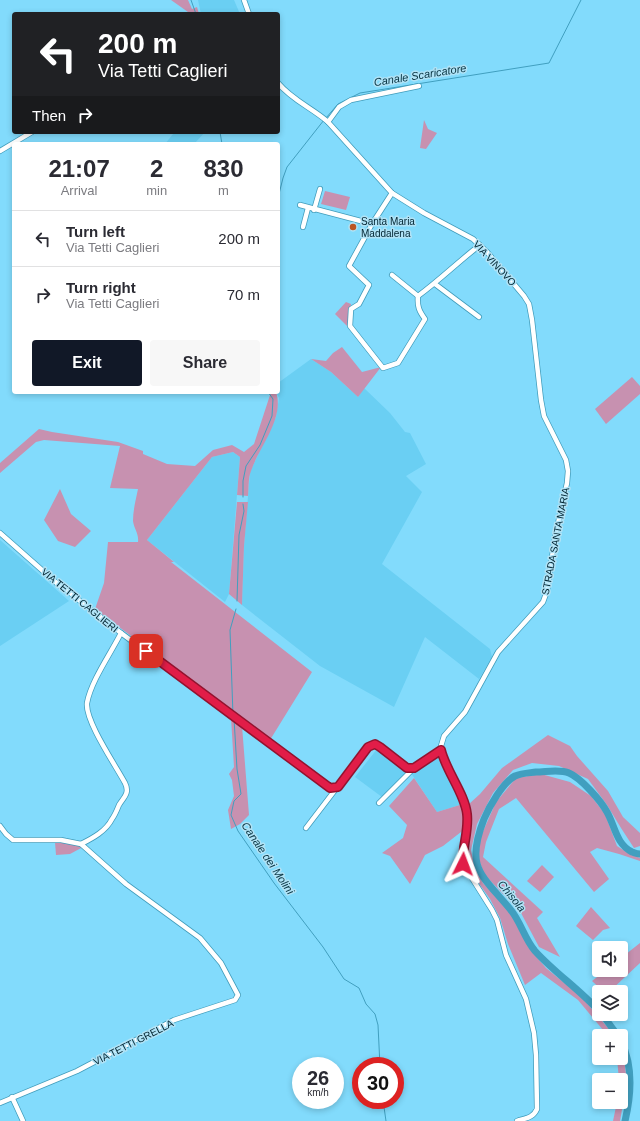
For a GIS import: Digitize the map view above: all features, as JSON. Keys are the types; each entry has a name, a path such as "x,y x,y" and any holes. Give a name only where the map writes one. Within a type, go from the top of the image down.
{"street":[{"path":"244,0 248,12"},
{"name":"VIA VINOVO","path":"280,85 296,100 322,117 392,193 424,214 473,239 480,245 518,288 529,304"},
{"path":"327,122 338,107 352,100 419,86"},
{"path":"15,142 29,134"},
{"path":"0,151 12,144"},
{"path":"314,210 320,189"},
{"path":"392,193 372,224 349,265 350,268 369,285 359,304 352,309 350,326 383,368 398,363 425,319 417,304 418,296 435,284 453,266 480,245"},
{"path":"300,206 372,224"},
{"path":"303,227 308,208"},
{"path":"392,275 418,296"},
{"path":"435,284 479,317"},
{"name":"STRADA SANTA MARIA","path":"441,750 444,736 465,712 498,652 542,602 547,591 554,544 567,483 568,471 566,460 544,416 529,304"},
{"name":"VIA TETTI CAGLIERI","path":"0,533 60,586 66,589 121,633 330,788 338,787"},
{"path":"0,826 13,840 61,840 81,844 98,834 112,821 127,793 127,787 93,726 88,715 87,704 91,688 121,633"},
{"path":"306,828 368,747 375,744 407,768 414,768"},
{"path":"379,803 414,768 441,750 445,764 466,806 468,814 462,854 463,864 497,920 506,955 526,999 534,1033 537,1109 533,1116 517,1121"},
{"name":"VIA TETTI GRELLA","path":"0,1103 77,1071 174,1020 236,1000 238,997 238,992 221,963 203,942 192,932 126,884 81,844"},
{"path":"12,1097 23,1121"}],"shaded area":[{"path":"171,0 188,0 192,9 197,7 198,12 188,12"},
{"path":"198,0 234,0 239,12 201,12"},
{"path":"424,120 428,129 437,133 426,149 420,148"},
{"path":"173,134 203,134 196,142 167,142"},
{"path":"325,191 350,197 346,210 321,204"},
{"path":"346,302 351,304 348,327 335,314"},
{"path":"342,347 362,372 381,367 358,397 331,372 311,359 326,361 333,353"},
{"path":"311,359 331,372 358,397 364,388 390,413 405,432 410,433 426,464 406,476 422,492 382,564 490,649 492,657 479,679 425,637 394,707 320,666 242,605 244,546 250,472 276,417 279,398 277,394 280,394 280,382"},
{"path":"632,377 640,386 640,394 606,424 595,409"},
{"path":"270,394 276,394 278,402 277,412 270,432 251,471 248,496 237,495 240,457 233,452 212,457 147,540 174,562 171,562 312,672 270,740 95,609 104,583 108,542 138,542 138,536 133,521 138,489 110,488 120,446 44,440 36,442 0,473 0,463 39,429 118,442 143,451 143,454 167,464 195,466 213,450 232,445 244,452 254,444"},
{"path":"233,452 240,457 229,594 225,602 147,540 212,457"},
{"path":"60,489 71,514 91,531 75,547 58,541 44,520"},
{"path":"237,502 248,502 244,546 242,605 229,594"},
{"path":"0,540 69,601 0,646"},
{"path":"231,718 242,726 249,815 240,824 231,829 228,810 234,796 232,780 229,774 234,767"},
{"path":"548,735 570,746 608,791 623,817 640,833 640,846 634,848 607,805 588,779 559,766 532,763 513,770 493,793 477,824 471,850 475,869 483,883 501,902 514,919 529,948 546,968 585,1001 592,1009 592,1017 578,1000 541,973 525,985 508,944 500,918 490,899 473,875 466,862 465,848 470,827 469,804 480,794 502,768"},
{"path":"377,749 407,771 382,797 355,777"},
{"path":"439,755 463,804 437,812 411,773"},
{"path":"541,774 570,782 591,796 605,814 617,846 640,858 640,861 597,848 590,852 609,879 594,892 516,798 499,809 486,842 483,857 543,912 537,918 560,957 539,947 521,913 484,874 478,857 481,836 496,802 516,778"},
{"path":"414,778 437,812 463,804 465,812 464,827 461,832 443,846 425,855 410,884 390,856 382,853 403,838 407,825 389,806"},
{"path":"55,842 69,843 83,847 70,854 56,855"},
{"path":"542,865 554,877 540,892 527,881"},
{"path":"591,907 610,928 603,930 593,940 576,926"},
{"path":"640,943 640,963 628,974 628,952"},
{"path":"597,977 625,977 616,985 596,985 592,981"},
{"path":"596,1021 602,1021 609,1029 602,1029"},
{"path":"618,1065 625,1065 626,1073 618,1073"},
{"path":"616,1109 622,1109 620,1121 613,1121"}],"waterway":[{"name":"Canale dei Molini","path":"191,0 195,12"},
{"name":"Canale Scaricatore","path":"326,118 338,104 360,93 549,63 581,0"},
{"name":"Canale Scaricatore","path":"280,190 287,167 324,120"},
{"name":"Canale dei Molini","path":"220,134 222,142"},
{"name":"Canale dei Molini","path":"243,497 243,481 246,466 260,445 272,416 273,399 269,394"},
{"name":"Canale dei Molini","path":"237,601 239,535 244,511 243,504"},
{"name":"Canale dei Molini","path":"233,715 230,630 236,609"},
{"name":"Canale dei Molini","path":"234,718 237,769 241,794 234,801 231,815 238,831 274,883 323,947 344,979 359,988 366,1004 375,1014 378,1025 380,1057"},
{"name":"Chisola","path":"592,1004 535,951 514,914 484,878 476,860 478,836 484,819 493,802 501,789 510,779 526,773 561,771 574,776 590,790 610,817 616,834 622,844 632,852 640,854"},
{"name":"Chisola","path":"607,1021 613,1029"},
{"name":"Chisola","path":"625,1121 630,1091 628,1060"},
{"name":"Canale dei Molini","path":"384,1109 386,1121"}],"place":[{"name":"Santa Maria Maddalena","path":"353,227"}],"route":[{"path":"146,651 330,788 338,787 368,747 375,744 407,768 414,768 441,750 445,764 466,806 468,814 462,854 463,864"}]}
